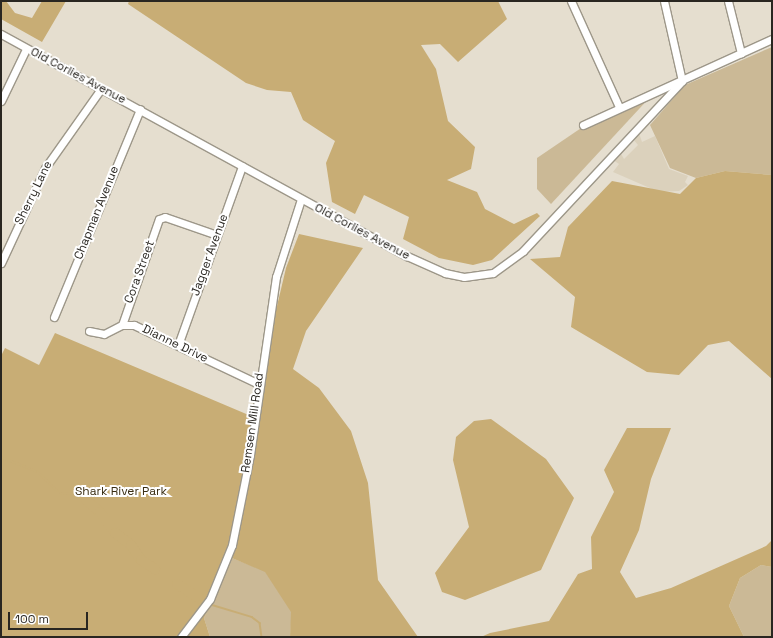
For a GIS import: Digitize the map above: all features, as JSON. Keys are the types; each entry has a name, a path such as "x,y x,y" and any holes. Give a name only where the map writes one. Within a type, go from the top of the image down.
{"street":[{"path":"571,1 619,108"},
{"path":"664,1 682,81"},
{"path":"728,1 741,53"},
{"name":"Old Corlies Avenue","path":"1,34 26,49 140,109 301,199 427,266 464,277 488,274 512,260 541,234 682,81"},
{"name":"Old Corlies Avenue","path":"583,124 682,81 772,39"},
{"path":"1,101 26,49"},
{"name":"Sherry Lane","path":"1,263 45,168 101,89"},
{"name":"Chapman Avenue","path":"54,317 140,109"},
{"name":"Jagger Avenue","path":"178,345 242,166"},
{"name":"Remsen Mill Road","path":"181,637 205,609 226,562 236,531 250,455 259,384 276,278 301,199"},
{"name":"Cora Street","path":"122,325 159,219 165,217 217,235"},
{"path":"89,331 109,333 122,325"},
{"name":"Dianne Drive","path":"122,325 134,325 259,384"}],"shaded area":[{"path":"1,1 6,1 15,13 32,18 42,1 66,1 42,42 1,19"},
{"path":"129,1 498,1 507,19 458,62 440,44 421,45 436,69 448,121 475,147 471,169 447,180 477,192 485,209 514,224 537,213 540,216 492,260 473,265 439,258 403,239 409,217 364,195 355,214 332,202 326,163 335,141 303,120 291,92 267,90 246,83 128,4"},
{"path":"772,47 772,175 725,171 696,178 670,168 650,125 685,85"},
{"path":"652,95 551,204 537,189 537,158 590,122"},
{"path":"639,133 642,142 655,136 669,169 688,176 685,182 688,185 679,191 659,192 613,172 619,164 613,160 620,152 624,159 638,145 633,139"},
{"path":"725,171 772,175 772,379 729,341 708,345 679,375 647,372 571,327 575,297 530,259 560,257 568,227 612,181 680,194 696,178"},
{"name":"Shark River Park","path":"299,234 363,248 306,331 293,369 319,388 351,431 368,483 378,580 418,637 290,637 291,612 265,572 232,558 204,618 210,637 1,637 1,356 5,348 39,365 55,333 251,416 286,268"},
{"path":"491,419 546,459 574,498 541,570 465,600 442,592 435,573 469,527 453,460 456,437 474,421"},
{"path":"627,428 671,428 651,479 639,530 620,572 636,598 671,588 766,546 772,540 772,567 761,565 740,578 729,606 744,637 481,637 490,633 549,621 578,574 592,569 591,537 614,492 604,470"},
{"path":"232,558 265,571 292,612 290,637 210,637 204,618"},
{"path":"761,565 772,567 772,637 744,637 729,606 740,578"}],"waterway":[{"path":"1,457 38,472 60,493 75,494 83,498 99,510 144,563"},
{"path":"86,500 100,512 115,533 131,545 141,560 155,569"},
{"path":"177,584 206,602"},
{"path":"209,604 252,617 260,623 262,637"}]}
